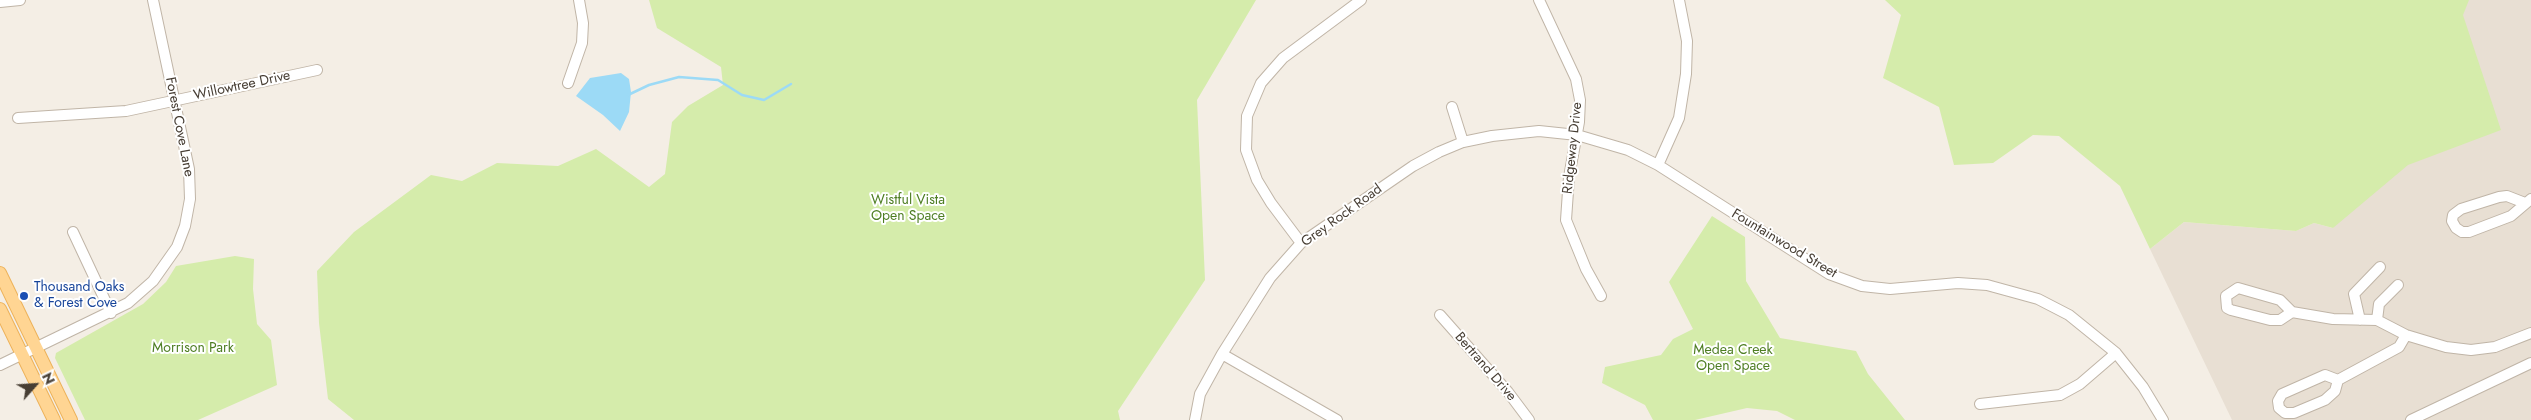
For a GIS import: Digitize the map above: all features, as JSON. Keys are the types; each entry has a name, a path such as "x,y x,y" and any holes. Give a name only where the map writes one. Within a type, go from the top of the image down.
{"main road":[{"path":"0,273 71,420"},
{"path":"0,309 54,420"}],"street":[{"path":"0,2 20,0"},
{"name":"Forest Cove Lane","path":"0,365 111,313 128,303 153,282 177,247 185,226 190,199 189,169 153,0"},
{"path":"568,83 582,42 583,24 579,0"},
{"path":"1301,243 1271,203 1257,180 1246,150 1247,116 1261,83 1283,58 1361,0"},
{"name":"Ridgeway Drive","path":"1539,0 1576,79 1580,100 1577,135 1569,177 1566,220 1579,254 1601,296"},
{"path":"1658,165 1679,118 1686,74 1687,41 1679,0"},
{"name":"Willowtree Drive","path":"18,118 107,114 317,70"},
{"path":"1452,108 1463,142"},
{"name":"Grey Rock Road","path":"1194,420 1200,394 1222,354 1270,278 1301,243 1413,166 1463,142 1516,132 1539,131 1577,135"},
{"name":"Fountainwood Street","path":"1577,135 1628,150 1658,165 1829,274 1862,286 1890,289 1958,283 1987,285 2038,299 2069,315 2116,353 2143,387 2163,420"},
{"path":"2507,196 2528,201 2511,216 2469,232 2462,232 2452,221 2453,215 2461,208 2499,197 2507,196"},
{"path":"72,232 111,313"},
{"path":"2360,320 2354,294 2380,268"},
{"path":"2377,320 2379,304 2398,285"},
{"path":"2292,312 2280,320 2270,320 2227,308 2226,296 2238,288 2280,300 2292,312 2318,317 2377,320 2406,335 2446,347 2471,350 2495,348 2516,341 2531,333"},
{"name":"Bertrand Drive","path":"1440,314 1508,392 1529,420"},
{"path":"2338,380 2326,375 2282,394 2278,401 2279,408 2285,413 2294,413 2325,400 2335,391 2338,380 2399,347 2406,335"},
{"path":"1980,404 2060,395 2080,384 2116,353"},
{"path":"1222,354 1337,420"},
{"path":"2411,420 2531,363"}],"shaded area":[{"path":"2468,0 2531,0 2531,420 2232,420 2150,249 2184,222 2296,231 2314,223 2333,228 2462,16"}],"green space":[{"name":"Wistful Vista Open Space","path":"649,0 1256,0 1197,100 1205,280 1118,411 1120,420 354,420 328,399 319,323 317,271 354,232 431,175 462,181 497,163 558,166 596,149 649,187 665,174 672,122 688,106 723,85 721,67 657,28"},
{"path":"1885,0 2469,0 2463,15 2501,130 2408,165 2333,228 2314,223 2296,231 2184,222 2150,249 2120,186 2059,136 2033,135 1993,163 1954,165 1939,107 1883,78 1901,15"},
{"name":"Medea Creek Open Space","path":"1712,216 1745,237 1746,281 1780,338 1856,351 1868,374 1905,420 1795,420 1777,411 1747,408 1695,420 1653,420 1645,405 1602,383 1605,367 1661,355 1673,339 1693,329 1669,282"},
{"name":"Morrison Park","path":"235,256 254,259 253,289 257,324 271,340 277,385 198,420 85,420 55,358 56,353 143,304 166,282 176,266"}],"water":[{"path":"621,73 629,79 631,92 629,112 620,131 603,115 576,96 590,78"}],"waterway":[{"path":"628,95 649,85 679,77 718,80 742,95 764,100 791,84"}],"place":[{"name":"Thousand Oaks & Forest Cove","path":"24,296"}]}
